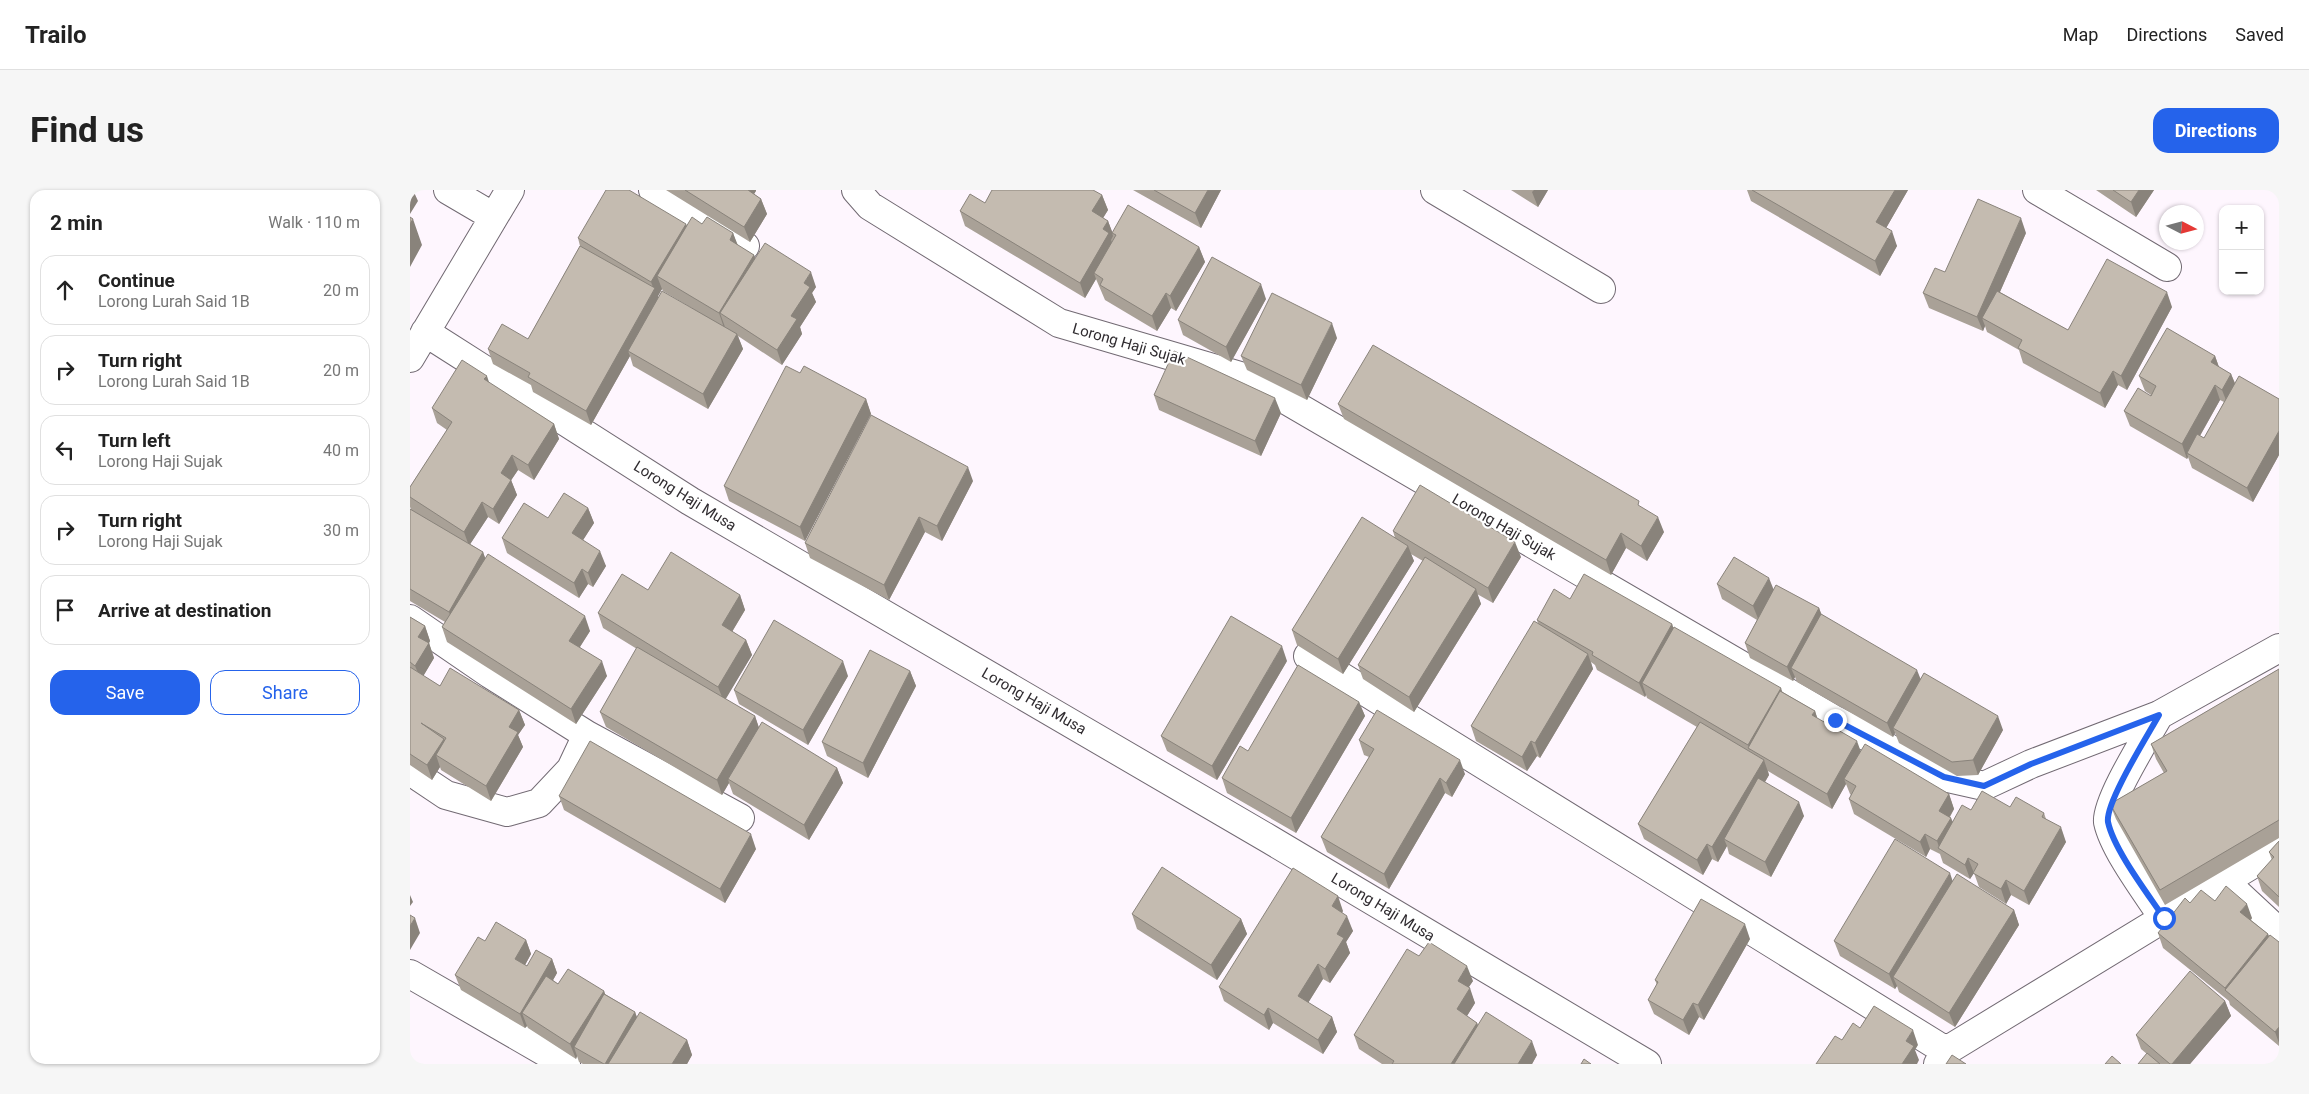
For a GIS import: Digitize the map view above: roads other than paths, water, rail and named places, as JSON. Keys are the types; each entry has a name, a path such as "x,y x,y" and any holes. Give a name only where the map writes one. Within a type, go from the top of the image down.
{"street":[{"path":"448,190 494,217"},
{"path":"410,358 510,190"},
{"path":"653,190 745,246"},
{"name":"Lorong Haji Sujak","path":"856,190 870,206 1059,323 1250,379 1835,720 1944,777 1984,786 2031,764 2159,715 2279,648"},
{"path":"1435,190 1601,289"},
{"path":"2037,190 2167,267"},
{"name":"Lorong Haji Musa","path":"425,332 690,501 1278,844 1647,1064"},
{"path":"410,619 490,674 587,735 740,818"},
{"path":"1308,656 1942,1058 2223,880 2279,848"},
{"path":"2159,715 2117,791 2108,821 2120,850 2164,918"},
{"path":"410,771 446,795 507,812 539,803 571,769 587,735"},
{"path":"2223,880 2279,932"},
{"path":"410,974 566,1064"}]}
